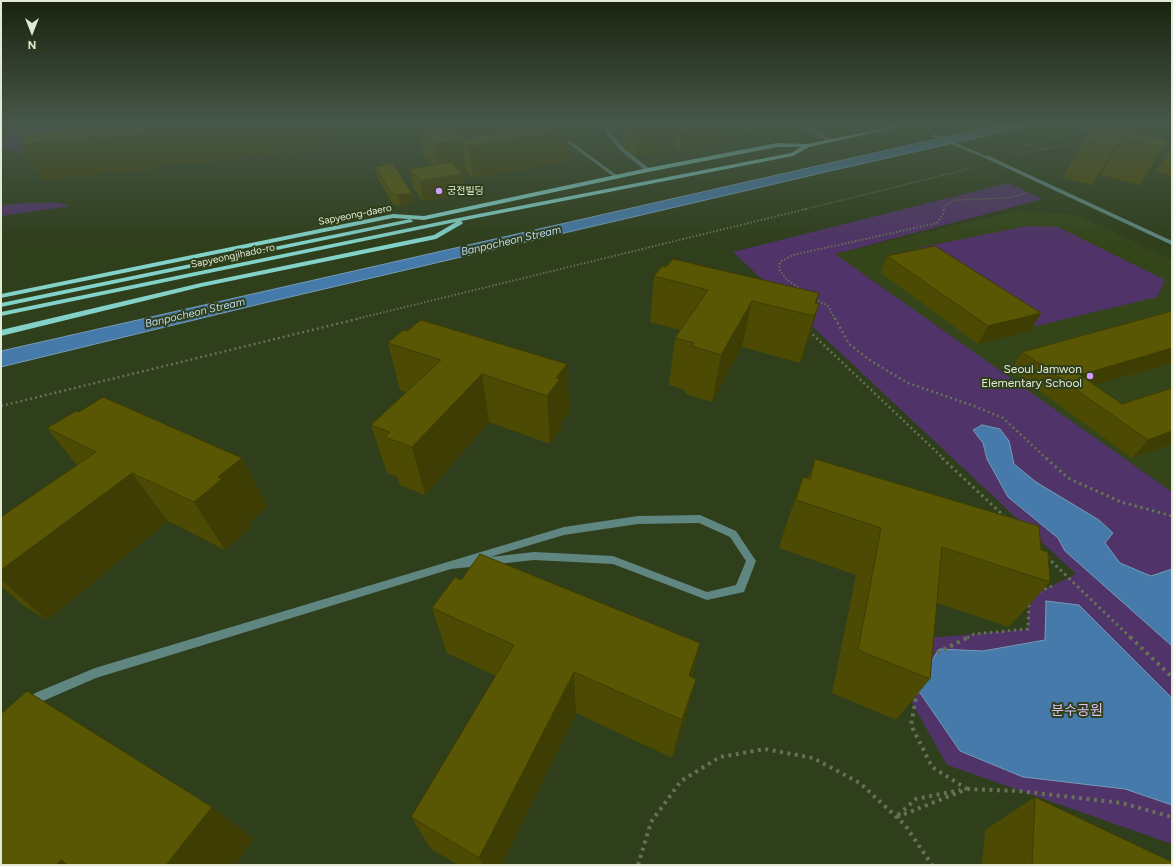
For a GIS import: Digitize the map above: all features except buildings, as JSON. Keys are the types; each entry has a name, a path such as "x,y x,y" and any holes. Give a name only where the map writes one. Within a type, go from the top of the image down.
{"main road":[{"name":"Sapyeong-daero","path":"1,296 393,216 424,218 616,176 677,164"},
{"name":"Sapyeong-daero","path":"468,218 740,164"},
{"name":"Sapyeongjihado-ro","path":"1,305 424,218"},
{"name":"Sapyeongjihado-ro","path":"1,314 468,218"},
{"path":"1,333 201,285 436,237 468,218"}],"street":[{"path":"600,164 616,176"},
{"path":"641,164 648,170"},
{"path":"1003,164 1172,243"},
{"path":"20,709 39,697 95,673 564,532 638,520 700,519 733,534 751,561 740,589 707,596 613,560 534,556 453,566"}],"path":[{"path":"1,406 972,168"},
{"path":"802,290 786,279 778,269 780,262 793,255 937,223 943,214 944,206 955,200 1007,198 1052,188"},
{"path":"814,298 828,306 849,344 871,361 908,383 974,406 1003,418 1068,478 1121,502 1172,516"},
{"path":"804,326 1007,519"},
{"path":"1041,552 1172,677"},
{"path":"1035,595 1052,586"},
{"path":"923,660 974,634 1028,629 1029,598"},
{"path":"918,689 911,725 932,766 967,789"},
{"path":"638,865 651,822 681,781 720,757 765,749 813,758 860,783 905,825 932,865"},
{"path":"896,817 967,789"},
{"path":"896,817 916,799 967,789 1019,791 1122,803 1172,817"}],"shaded area":[{"name":"Seoul Jamwon Elementary School","path":"1015,211 1078,215 1172,260 1172,492 835,254"}],"green space":[{"name":"분수공원","path":"1008,183 1043,199 835,254 1172,492 1172,844 947,765 912,703 929,638 1028,629 1029,597 1076,574 733,252"},
{"path":"60,203 70,206 1,216 1,205"},
{"path":"1027,226 1058,227 1165,280 1157,297 1036,326 918,248"}],"water":[{"name":"Banpocheon Stream","path":"824,164 859,164 260,304 1,367 1,351"},
{"path":"982,425 1000,429 1009,441 1014,464 1036,482 1099,520 1113,533 1105,543 1120,563 1151,576 1172,569 1172,646 1065,551 1058,538 1008,497 987,459 983,443 973,430"},
{"path":"1046,601 1079,605 1172,698 1172,805 1125,789 1023,777 960,751 916,687 939,649 983,651 1045,640"}],"place":[{"name":"궁전빌딩","path":"439,191"},
{"name":"Seoul Jamwon Elementary School","path":"1090,376"}]}
